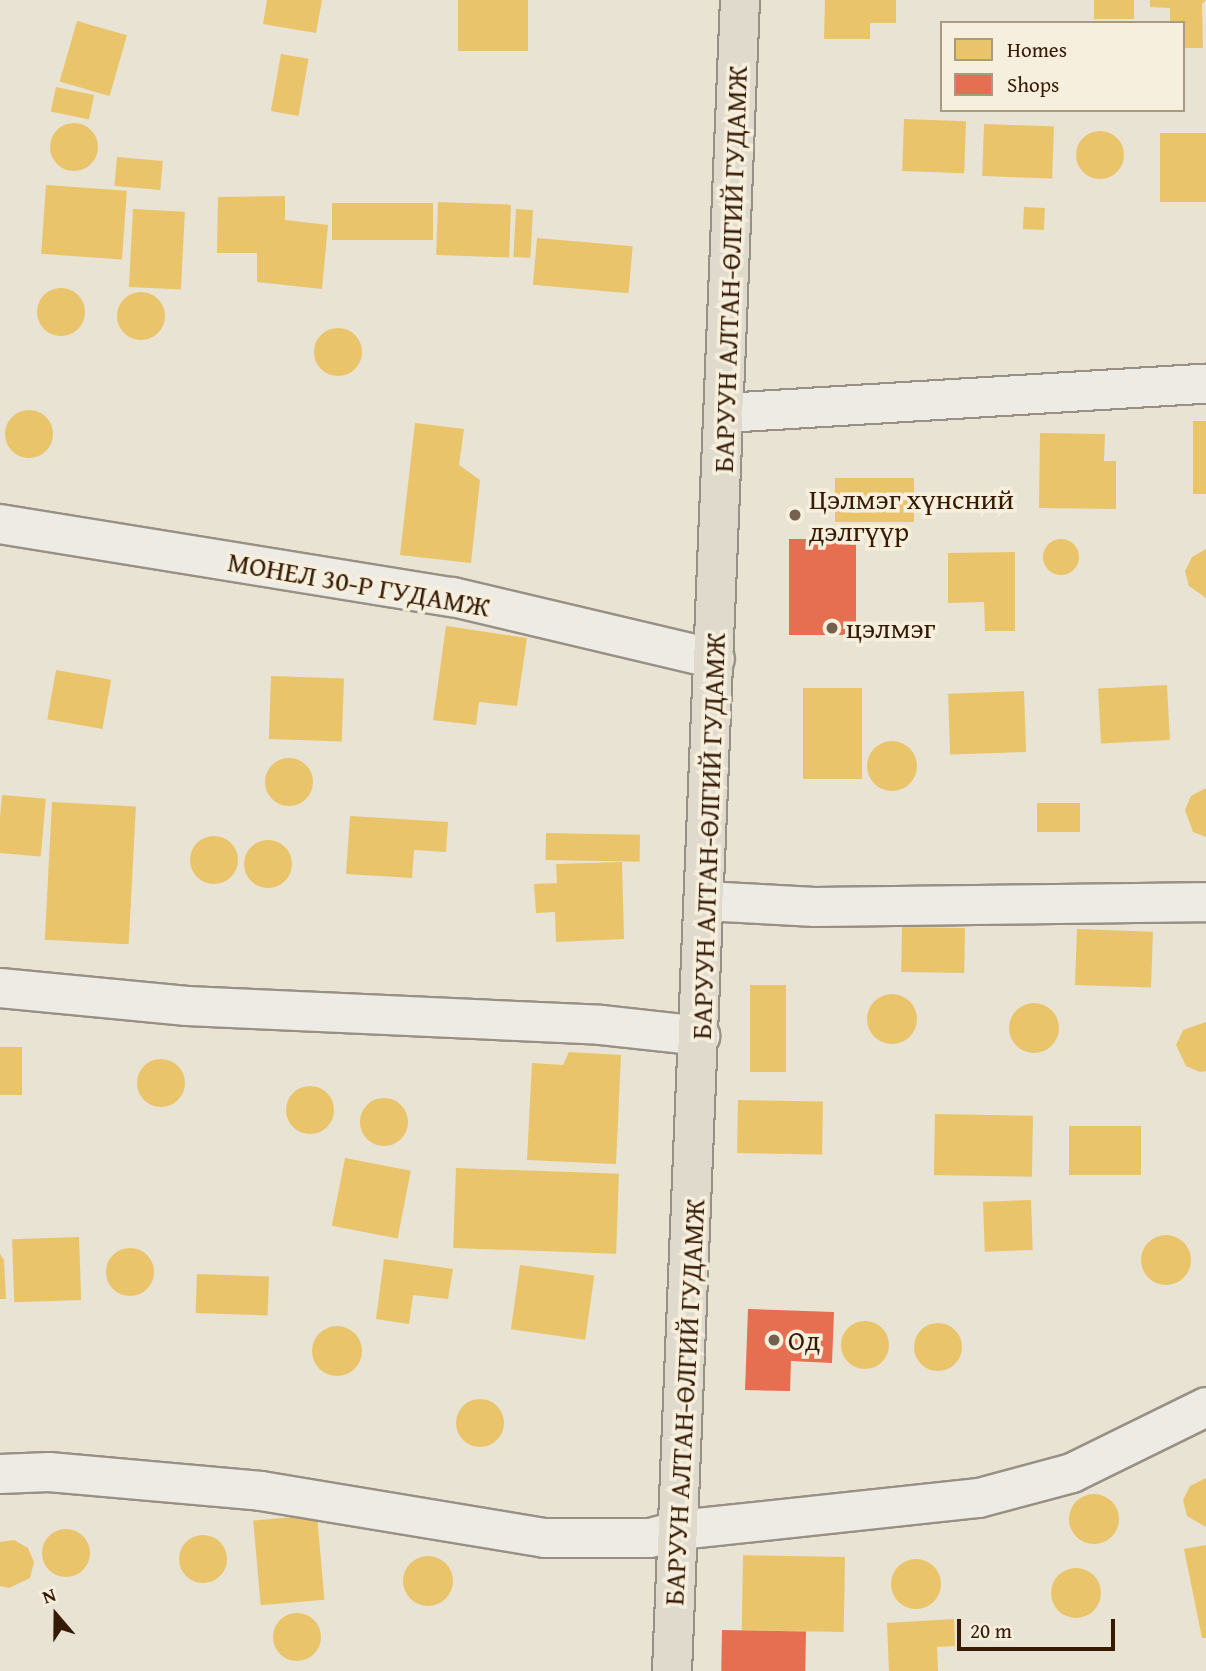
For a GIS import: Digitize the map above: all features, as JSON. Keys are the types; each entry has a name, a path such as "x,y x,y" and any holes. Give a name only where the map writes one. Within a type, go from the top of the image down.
{"main road":[{"name":"БАРУУН АЛТАН-ӨЛГИЙ ГУДАМЖ","path":"672,1671 700,1036 740,0"}],"street":[{"path":"725,413 1206,384"},
{"name":"МОНЕЛ 30-Р ГУДАМЖ","path":"0,524 453,597 715,659"},
{"path":"705,901 815,907 1206,902"},
{"path":"0,988 187,1006 601,1025 700,1036"},
{"path":"0,1474 49,1472 261,1491 544,1538 650,1538 679,1530 979,1498 1072,1473 1206,1407"}],"building: Homes":[{"path":"267,0 322,0 316,33 263,24"},
{"path":"458,0 528,0 528,51 458,51"},
{"path":"825,0 896,0 896,23 870,23 870,39 824,39"},
{"path":"1094,0 1134,0 1134,19 1094,19"},
{"path":"1150,0 1206,0 1202,4 1203,48 1185,48 1185,21 1170,21 1170,8 1150,7"},
{"path":"77,21 127,35 110,96 60,82"},
{"path":"281,54 309,59 299,116 271,111"},
{"path":"56,87 94,95 89,120 51,111"},
{"path":"904,119 966,121 964,173 902,171"},
{"path":"74,123 91,130 98,147 91,164 74,171 57,164 50,147 57,130"},
{"path":"984,124 1054,126 1052,178 982,176"},
{"path":"1100,131 1117,138 1124,155 1117,172 1100,179 1083,172 1076,155 1083,138"},
{"path":"1160,133 1206,133 1206,202 1160,202"},
{"path":"117,157 163,161 160,190 114,186"},
{"path":"46,185 127,191 122,259 41,254"},
{"path":"285,196 285,220 328,225 322,289 257,282 257,253 217,253 218,197"},
{"path":"438,202 511,205 509,258 436,255"},
{"path":"332,203 433,203 433,240 332,240"},
{"path":"1024,207 1045,208 1044,230 1023,229"},
{"path":"133,209 185,212 181,290 129,287"},
{"path":"516,209 533,210 530,258 513,257"},
{"path":"537,238 633,246 629,293 533,285"},
{"path":"61,288 78,295 85,312 78,329 61,336 44,329 37,312 44,295"},
{"path":"141,292 158,299 165,316 158,333 141,340 124,333 117,316 124,299"},
{"path":"338,328 355,335 362,352 355,369 338,376 321,369 314,352 321,335"},
{"path":"29,410 46,417 53,434 46,451 29,458 12,451 5,434 12,417"},
{"path":"1193,421 1206,421 1206,494 1193,494"},
{"path":"415,423 464,429 459,465 480,480 471,563 400,555"},
{"path":"1040,433 1105,434 1104,461 1116,461 1116,509 1039,508"},
{"path":"835,478 914,478 914,522 835,522"},
{"path":"1061,539 1073,545 1079,557 1073,569 1061,575 1049,569 1043,557 1049,545"},
{"path":"1206,549 1206,598 1189,586 1185,571 1192,557"},
{"path":"1015,552 1015,631 985,631 984,602 948,603 948,553"},
{"path":"446,626 527,638 517,706 479,702 476,725 433,720"},
{"path":"56,670 111,680 102,729 47,719"},
{"path":"271,676 344,679 342,742 269,739"},
{"path":"1167,685 1170,740 1101,744 1098,689"},
{"path":"803,688 862,688 862,779 803,779"},
{"path":"1024,691 1026,752 950,755 948,694"},
{"path":"892,741 910,748 917,766 910,784 892,791 874,784 867,766 874,748"},
{"path":"289,758 306,765 313,782 306,799 289,806 272,799 265,782 272,765"},
{"path":"1206,788 1206,837 1193,832 1185,810 1191,796"},
{"path":"2,795 46,799 41,857 0,853"},
{"path":"52,802 136,806 129,944 45,940"},
{"path":"1037,803 1080,803 1080,832 1037,832"},
{"path":"350,816 448,822 446,852 414,850 412,878 346,874"},
{"path":"546,833 640,835 640,862 546,860"},
{"path":"214,836 231,843 238,860 231,877 214,884 197,877 190,860 197,843"},
{"path":"268,840 285,847 292,864 285,881 268,888 251,881 244,864 251,847"},
{"path":"622,862 624,939 556,942 555,912 536,913 534,884 557,883 556,864"},
{"path":"902,927 965,928 964,973 901,972"},
{"path":"1077,929 1153,932 1151,988 1075,985"},
{"path":"750,985 786,985 786,1072 750,1072"},
{"path":"892,994 910,1001 917,1019 910,1037 892,1044 874,1037 867,1019 874,1001"},
{"path":"1034,1003 1052,1010 1059,1028 1052,1046 1034,1053 1016,1046 1009,1028 1016,1010"},
{"path":"1206,1022 1206,1071 1200,1072 1186,1066 1176,1045 1183,1030"},
{"path":"0,1047 22,1047 22,1095 0,1095"},
{"path":"569,1052 621,1055 616,1164 527,1160 532,1063 563,1065"},
{"path":"161,1059 178,1066 185,1083 178,1100 161,1107 144,1100 137,1083 144,1066"},
{"path":"310,1086 327,1093 334,1110 327,1127 310,1134 293,1127 286,1110 293,1093"},
{"path":"384,1098 401,1105 408,1122 401,1139 384,1146 367,1139 360,1122 367,1105"},
{"path":"738,1100 823,1101 822,1154 737,1153"},
{"path":"935,1114 1033,1116 1032,1177 934,1175"},
{"path":"1069,1126 1141,1126 1141,1175 1069,1175"},
{"path":"345,1158 411,1171 398,1239 332,1226"},
{"path":"456,1168 619,1174 616,1254 453,1248"},
{"path":"1031,1200 1033,1250 985,1252 983,1202"},
{"path":"1166,1235 1184,1242 1191,1260 1184,1278 1166,1285 1148,1278 1141,1260 1148,1242"},
{"path":"79,1237 81,1300 14,1302 12,1239"},
{"path":"130,1248 147,1255 154,1272 147,1289 130,1296 113,1289 106,1272 113,1255"},
{"path":"0,1254 4,1260 6,1299 0,1299"},
{"path":"384,1259 453,1269 448,1299 413,1295 409,1324 376,1319"},
{"path":"520,1265 594,1275 585,1340 511,1329"},
{"path":"197,1274 269,1277 268,1315 196,1313"},
{"path":"865,1321 882,1328 889,1345 882,1362 865,1369 848,1362 841,1345 848,1328"},
{"path":"938,1323 955,1330 962,1347 955,1364 938,1371 921,1364 914,1347 921,1330"},
{"path":"337,1326 355,1333 362,1351 355,1369 337,1376 319,1369 312,1351 319,1333"},
{"path":"480,1399 497,1406 504,1423 497,1440 480,1447 463,1440 456,1423 463,1406"},
{"path":"1206,1478 1206,1527 1187,1516 1183,1500 1190,1486"},
{"path":"1094,1494 1112,1501 1119,1519 1112,1537 1094,1544 1076,1537 1069,1519 1076,1501"},
{"path":"317,1515 324,1600 261,1605 253,1521"},
{"path":"66,1529 83,1536 90,1553 83,1570 66,1577 49,1570 42,1553 49,1536"},
{"path":"203,1535 220,1542 227,1559 220,1576 203,1583 186,1576 179,1559 186,1542"},
{"path":"14,1540 28,1548 34,1562 30,1578 9,1588 0,1586 0,1542"},
{"path":"1206,1545 1206,1638 1202,1638 1184,1549"},
{"path":"743,1555 845,1557 844,1632 742,1630"},
{"path":"428,1556 446,1563 453,1581 446,1599 428,1606 410,1599 403,1581 410,1563"},
{"path":"916,1559 934,1566 941,1584 934,1602 916,1609 898,1602 891,1584 898,1566"},
{"path":"1076,1568 1094,1575 1101,1593 1094,1611 1076,1618 1058,1611 1051,1593 1058,1575"},
{"path":"297,1613 314,1620 321,1637 314,1654 297,1661 280,1654 273,1637 280,1620"},
{"path":"954,1619 955,1646 937,1647 938,1671 889,1671 887,1623"}],"building: Shops":[{"path":"789,539 856,539 856,635 789,635"},
{"path":"748,1309 834,1312 832,1363 791,1361 790,1391 745,1390"},
{"path":"722,1630 806,1631 805,1671 721,1671"}],"place":[{"name":"Цэлмэг хүнсний дэлгүүр","path":"795,515"},
{"name":"цэлмэг","path":"832,628"},
{"name":"Од","path":"774,1340"}]}
